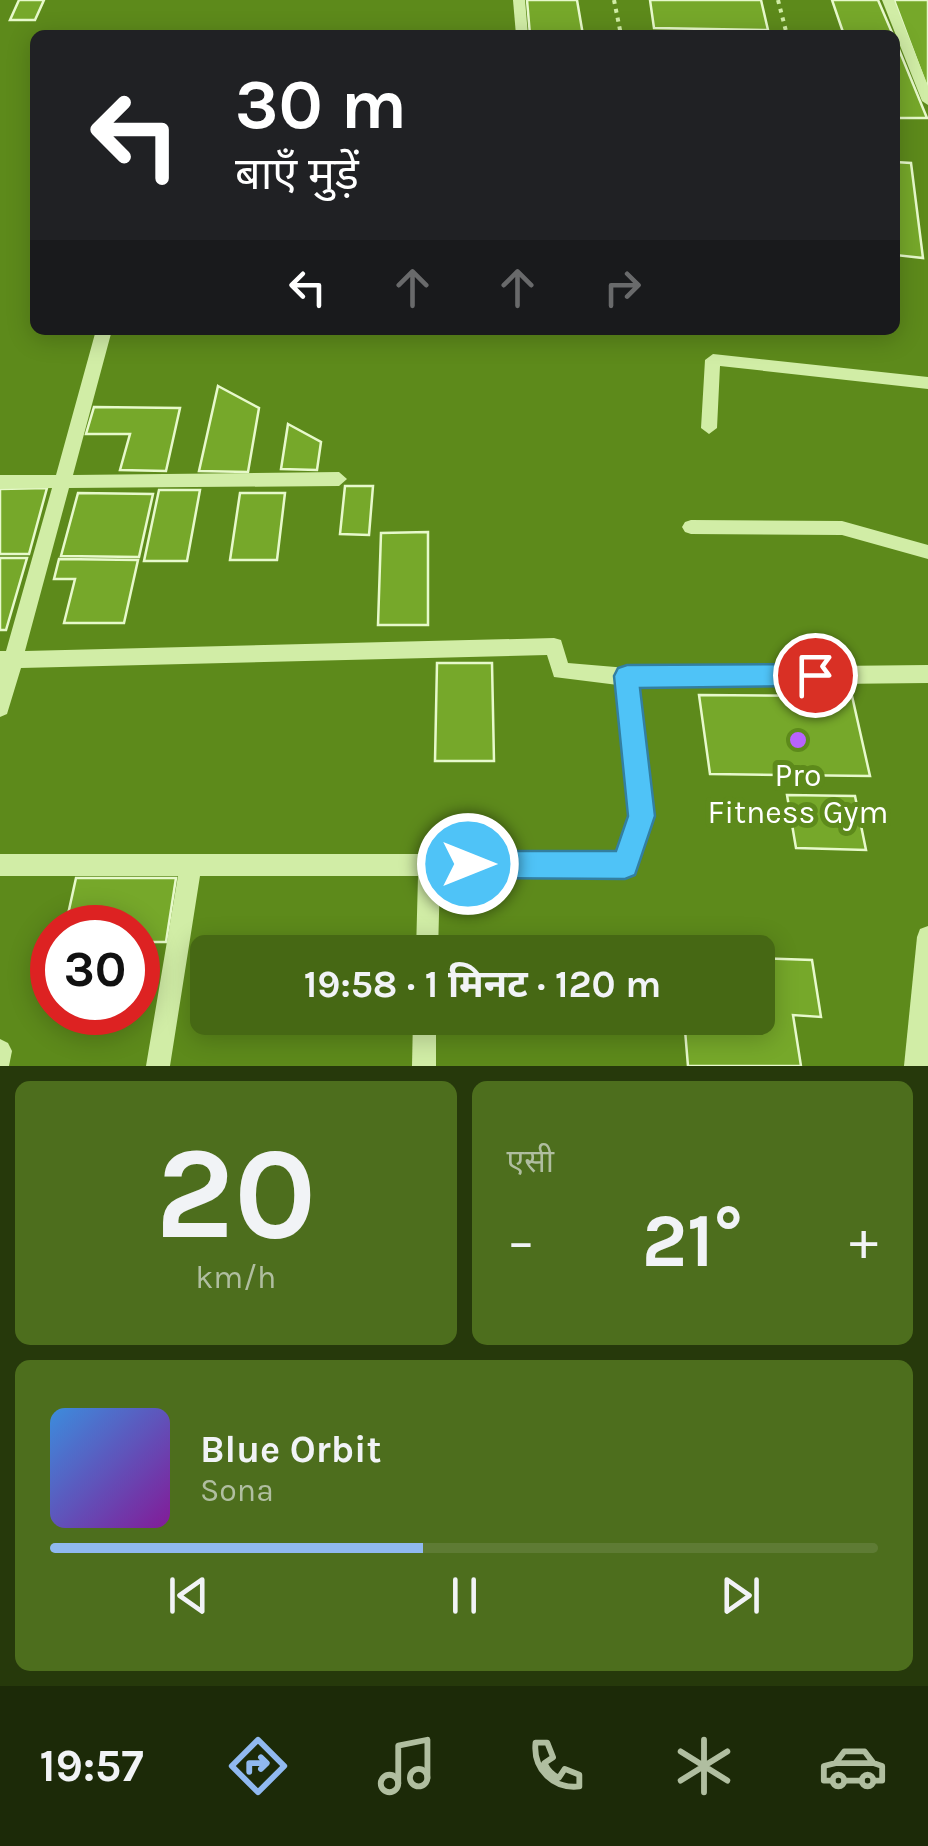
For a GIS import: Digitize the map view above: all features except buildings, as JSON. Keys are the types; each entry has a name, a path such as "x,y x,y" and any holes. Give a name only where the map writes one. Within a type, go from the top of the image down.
{"street":[{"path":"519,0 522,30"},
{"path":"888,0 900,30"},
{"path":"900,30 928,101"},
{"path":"0,708 6,660 62,483 103,335"},
{"path":"708,428 713,360 928,384"},
{"path":"0,482 339,479"},
{"path":"691,527 842,528 928,552"},
{"path":"6,660 554,646 562,671 627,676 928,674"},
{"path":"0,865 625,865 641,816 627,676"},
{"path":"158,1066 192,863"},
{"path":"427,935 428,864"},
{"path":"916,1066 928,937"},
{"path":"424,1066 425,1035"},
{"path":"0,1051 0,1059"}],"path":[{"path":"614,0 619,30"},
{"path":"778,0 786,30"}],"place":[{"name":"Pro Fitness Gym","path":"798,740"}],"route":[{"path":"468,864 625,865 641,816 627,676 815,675"}]}
